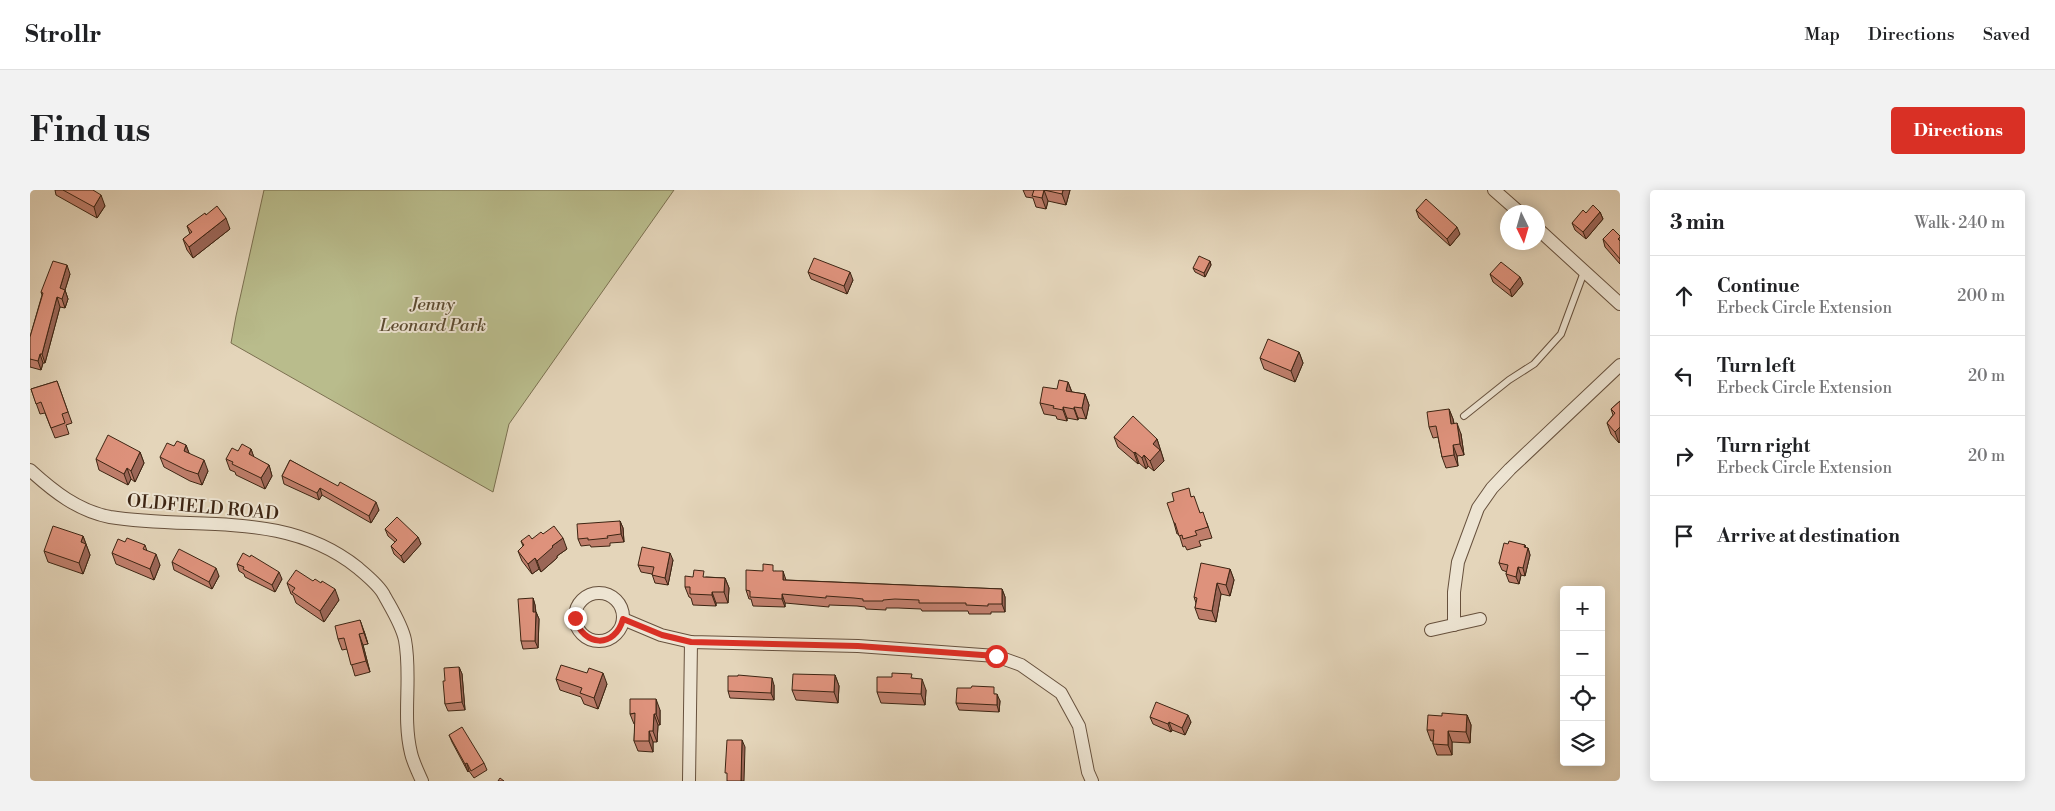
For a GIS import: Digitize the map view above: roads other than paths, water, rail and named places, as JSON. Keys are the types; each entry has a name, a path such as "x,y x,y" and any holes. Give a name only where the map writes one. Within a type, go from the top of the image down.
{"street":[{"path":"1494,190 1511,205"},
{"path":"1545,235 1620,304"},
{"path":"1454,625 1454,592 1458,562 1478,508 1492,488 1510,469 1620,365"},
{"name":"OLDFIELD ROAD","path":"30,470 53,492 75,505 109,517 273,528 309,538 342,555 383,592 404,638 409,674 408,718 411,752 422,781"},
{"path":"623,619 662,635 691,642 858,646 996,656 1021,665 1061,693 1079,726 1088,772 1092,781"},
{"path":"1431,630 1480,619"},
{"path":"689,781 691,642"}],"lane":[{"path":"1464,416 1509,380 1534,364 1561,334 1584,270"}],"park label":[{"name":"Jenny Leonard Park","path":"433,314"}]}
